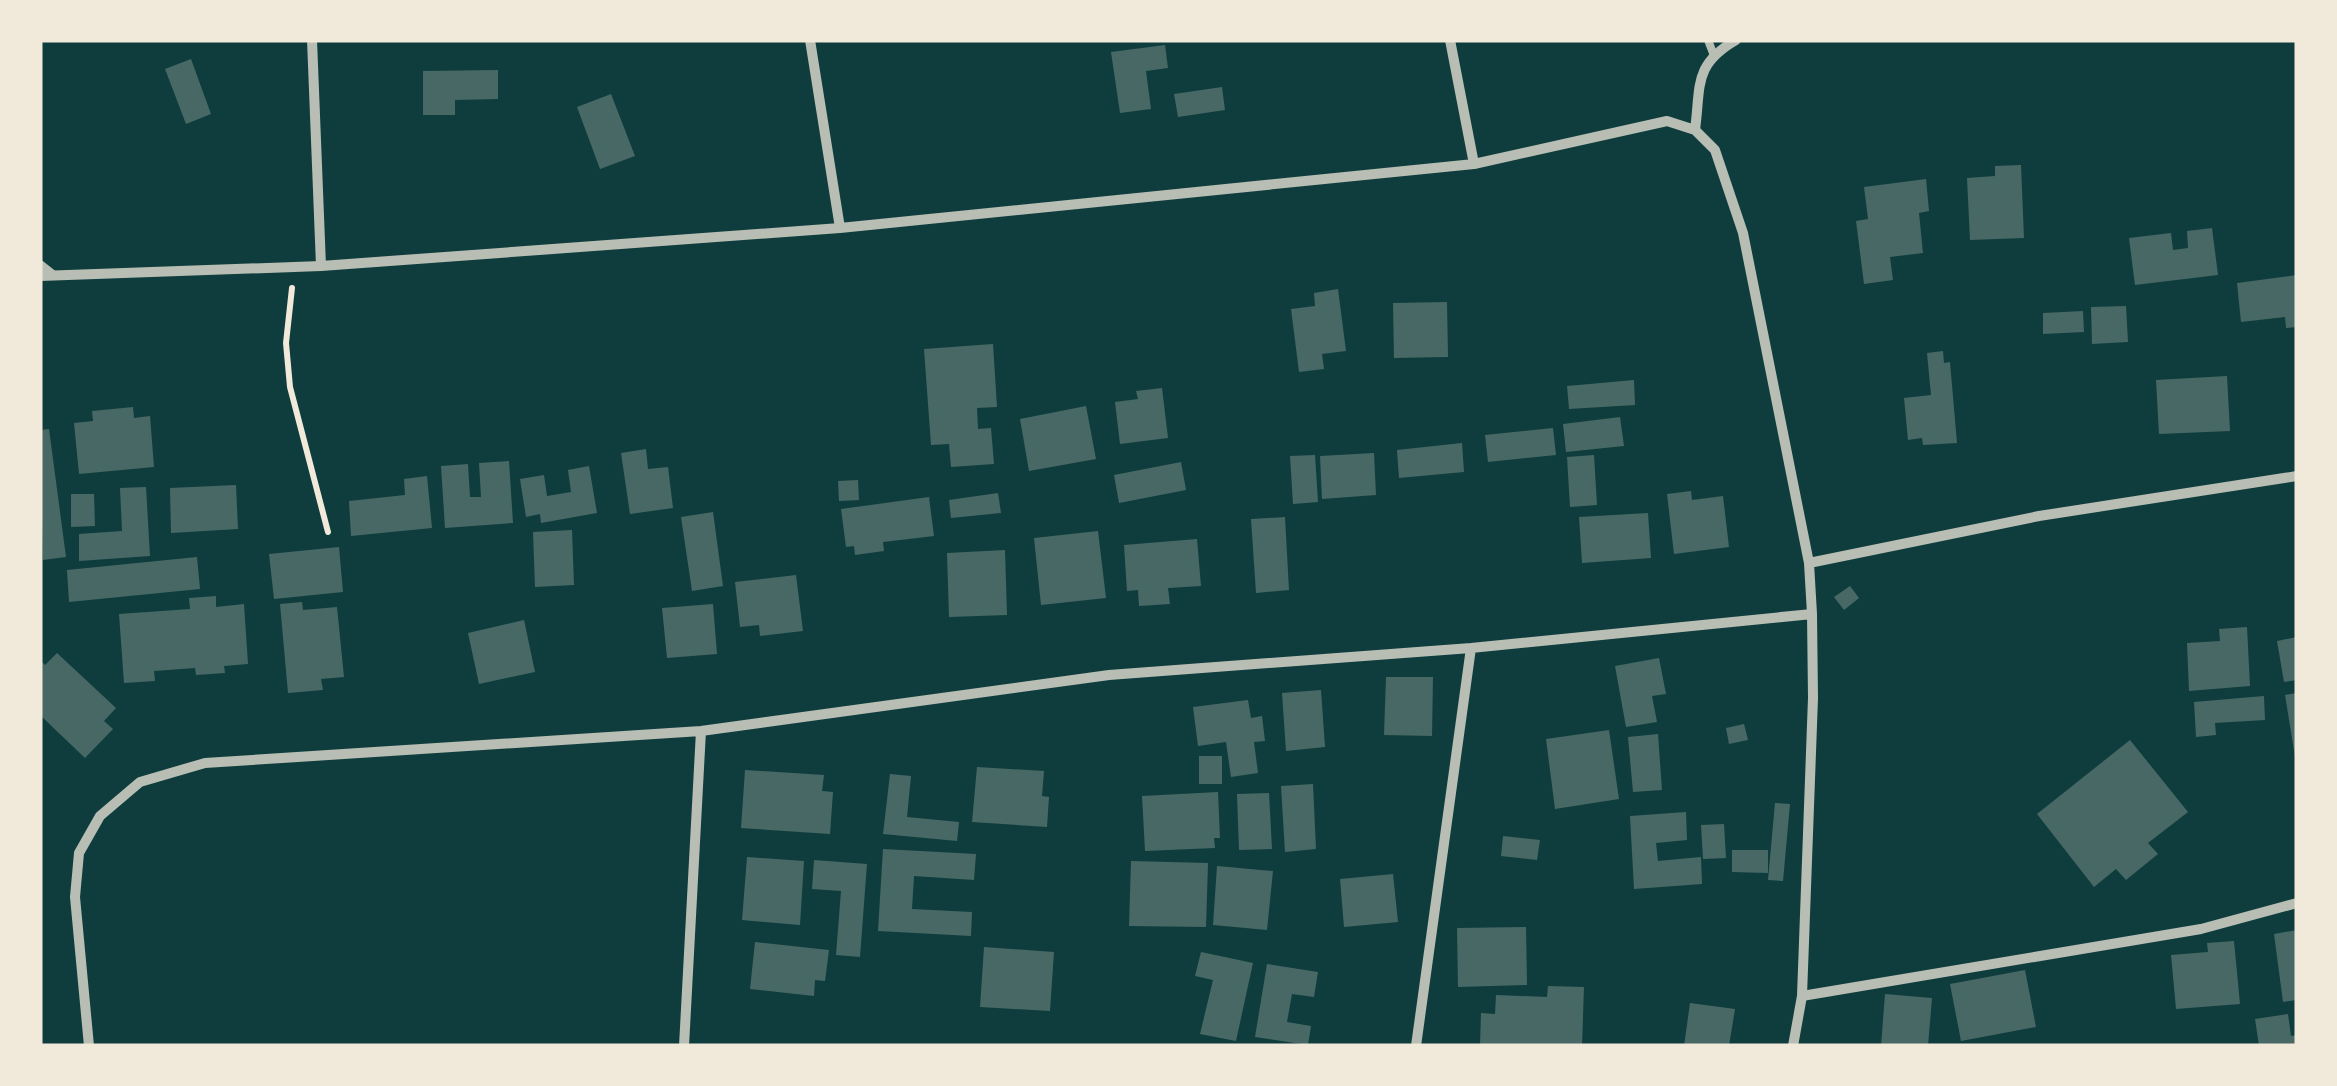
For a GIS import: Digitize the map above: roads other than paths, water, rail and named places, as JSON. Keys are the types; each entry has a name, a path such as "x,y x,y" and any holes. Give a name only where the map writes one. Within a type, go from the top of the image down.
{"street":[{"path":"312,40 321,266"},
{"path":"810,40 840,228"},
{"path":"1450,40 1474,164"},
{"path":"1696,130 1702,69 1713,53 1736,40"},
{"path":"40,276 321,266 840,228 1474,164 1666,121 1696,130 1715,150 1743,233 1809,563 1812,614 1802,996 1793,1046"},
{"path":"1809,563 2039,516 2297,476"},
{"path":"89,1046 76,897 79,853 100,816 140,782 204,763 701,731 1109,675 1471,648 1812,614"},
{"path":"1416,1046 1471,648"},
{"path":"684,1046 701,731"},
{"path":"1802,996 2201,928 2297,903"}],"lane":[{"path":"1708,40 1713,53"},
{"path":"40,264 54,275"}]}
